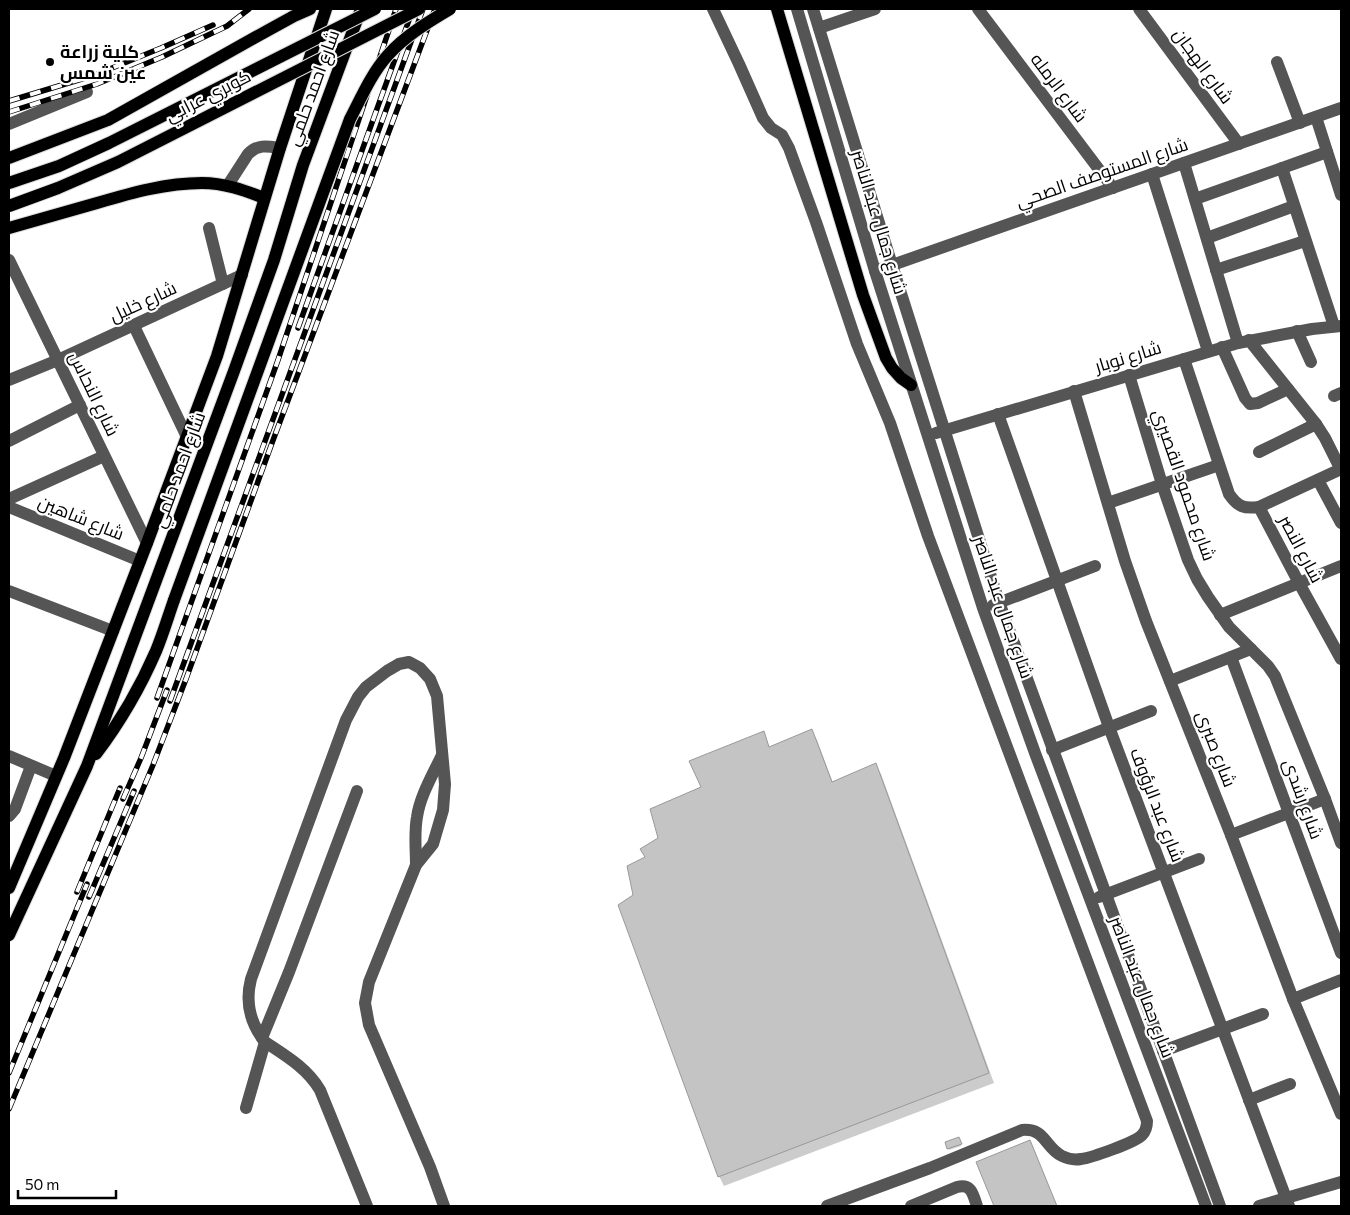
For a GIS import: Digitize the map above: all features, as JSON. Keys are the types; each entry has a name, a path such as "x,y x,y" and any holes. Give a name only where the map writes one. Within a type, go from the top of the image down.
{"main road":[{"path":"9,158 108,120 294,12 310,9"},
{"name":"شارع احمد حلمي","path":"10,879 56,776 147,544 216,356 264,198 326,9"},
{"name":"شارع احمد حلمي","path":"9,935 87,766 234,371 274,260 303,165 361,9"},
{"name":"كوبري عرابي","path":"9,182 58,166 109,144 375,9"},
{"name":"كوبري عرابي","path":"9,206 58,188 118,162 419,9"},
{"path":"87,766 114,729 137,691 156,650 350,120 365,90 387,56 426,23 450,9"},
{"path":"777,9 863,295 886,358 901,378 911,385"},
{"path":"9,228 122,196 185,183 228,185 264,198"}],"street":[{"path":"713,9 763,118 771,128 782,135 789,148 857,344 890,423 928,536 1147,1121 1145,1130 1140,1138 1079,1160 1070,1159 1054,1151 1041,1134 1022,1130 930,1168 828,1206"},
{"name":"شارع جمال عبد الناصر","path":"796,9 875,271 983,608 1035,753 1206,1206"},
{"name":"شارع جمال عبد الناصر","path":"813,9 998,602 1220,1206"},
{"name":"شارع الرمله","path":"978,9 1114,188"},
{"name":"شارع الهجان","path":"1139,9 1238,144"},
{"path":"820,28 867,10"},
{"path":"1278,62 1300,123"},
{"path":"9,124 87,92"},
{"name":"شارع المستوصف الصحي","path":"875,271 1341,108"},
{"path":"1316,117 1341,195"},
{"path":"228,185 251,151 262,146 280,148"},
{"path":"1195,199 1328,152"},
{"path":"1184,163 1216,270 1244,342 1288,389 1316,424 1341,469 1259,507 1242,507 1234,502 1229,494 1184,358"},
{"path":"1282,168 1305,241 1338,326"},
{"path":"1152,174 1208,351"},
{"path":"1206,238 1294,206"},
{"path":"209,228 223,284"},
{"path":"1216,270 1305,241"},
{"name":"شارع النحاس","path":"9,260 147,544"},
{"name":"شارع خليل","path":"9,380 134,326 242,275"},
{"path":"134,326 186,435"},
{"name":"شارع نوبار","path":"927,435 1222,347 1297,331 1338,326"},
{"path":"1297,331 1311,362"},
{"path":"1222,347 1245,398 1250,404 1258,404 1288,389"},
{"name":"شارع محمود القصيري","path":"1129,375 1162,484 1188,560 1201,585 1229,628 1268,666 1275,676 1341,843"},
{"name":"شارع صبرى","path":"1074,391 1128,569 1146,621 1231,835 1293,999 1341,1114"},
{"path":"9,441 80,405"},
{"name":"شارع عبد الرؤوف","path":"998,414 1109,727 1287,1202"},
{"path":"1259,452 1316,424"},
{"path":"9,499 104,456"},
{"path":"1108,503 1220,465"},
{"path":"1318,480 1341,523"},
{"name":"شارع شاهين","path":"9,507 140,561"},
{"name":"شارع النصر","path":"1259,507 1341,659"},
{"path":"983,608 1095,566"},
{"path":"1220,615 1341,566"},
{"path":"9,590 113,631"},
{"path":"1170,680 1251,649"},
{"name":"شارع رشدى","path":"1231,657 1341,953"},
{"path":"367,1206 318,1086 303,1068 263,1040 253,1022 248,1005 249,987 346,720 358,697 371,683 399,664 409,662 425,673 437,696 445,784 443,810 433,844 416,865 369,982 365,1003 369,1025 430,1167 444,1206"},
{"path":"1052,750 1151,711"},
{"path":"416,865 415,837 417,817 422,798 442,755"},
{"path":"9,757 56,776"},
{"path":"9,816 15,809 13,801 31,766"},
{"path":"246,1108 263,1040 358,791"},
{"path":"1231,835 1325,799"},
{"path":"1090,900 1200,859"},
{"path":"1293,999 1341,980"},
{"path":"1163,1051 1263,1014"},
{"path":"1249,1100 1290,1084"},
{"path":"1259,1206 1287,1202 1341,1182"},
{"path":"911,1206 963,1186 970,1188 977,1206"}],"building":[{"path":"812,729 832,782 876,763 989,1073 718,1177 618,905 633,895 627,866 645,857 640,849 658,838 650,809 701,787 689,761 764,731 769,747"},
{"path":"959,1137 962,1144 947,1149 945,1142"},
{"path":"1030,1140 1057,1206 994,1206 976,1162"}],"railway":[{"path":"9,112 97,84 162,57 227,26 249,9"},
{"path":"157,698 278,360 396,9"},
{"path":"298,328 413,9"},
{"path":"170,701 423,9"},
{"path":"9,1109 153,765 435,9"},
{"path":"9,101 95,75 213,25"},
{"path":"123,799 167,690"},
{"path":"77,892 120,788"},
{"path":"89,897 134,791"},
{"path":"9,1073 87,884"}],"place":[{"name":"كلية زراعة عين شمس","path":"50,62"}]}
